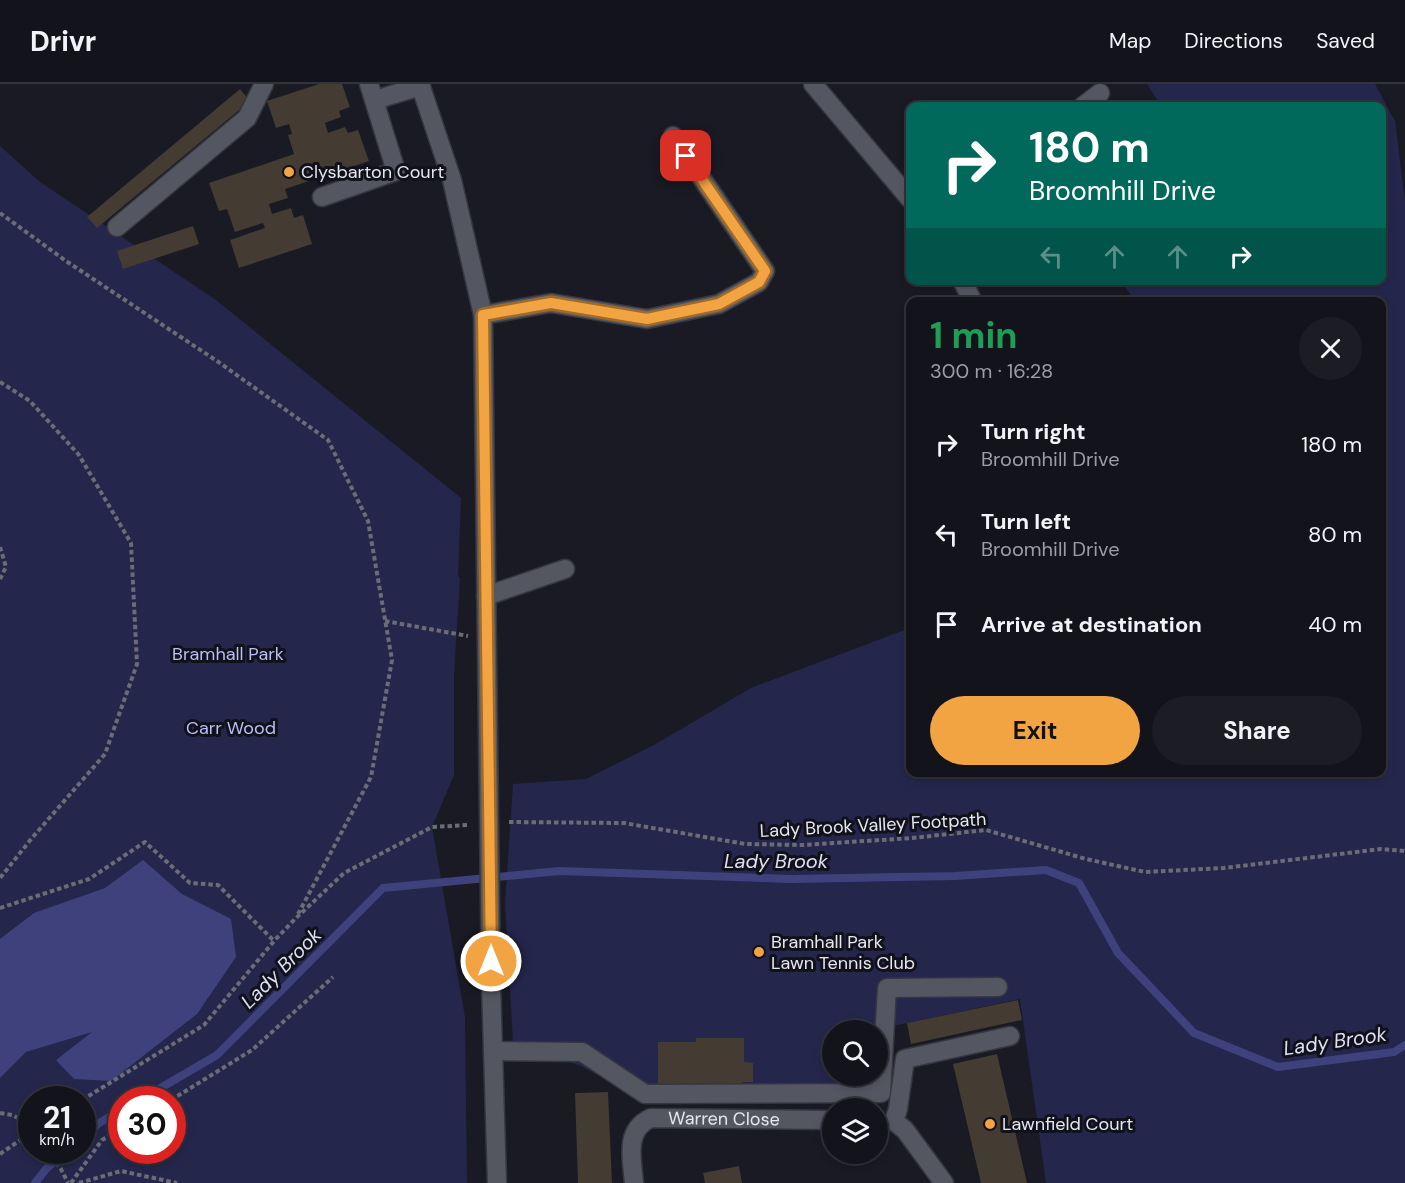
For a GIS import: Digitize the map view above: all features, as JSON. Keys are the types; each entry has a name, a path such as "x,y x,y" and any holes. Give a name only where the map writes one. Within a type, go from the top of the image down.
{"street":[{"path":"117,227 247,118 264,84"},
{"path":"813,84 906,194"},
{"path":"322,196 396,171 372,92 420,85 452,180 483,315 493,1051 497,1183"},
{"path":"1088,102 1100,93"},
{"path":"483,315 551,303 647,319 719,304 759,282 765,271 673,136"},
{"path":"486,597 565,569"},
{"path":"493,1051 582,1052 645,1094 881,1093 886,988 998,987"},
{"path":"888,1119 898,1109 905,1059 1010,1036"},
{"name":"Warren Close","path":"634,1183 631,1148 633,1137 642,1122 651,1118 822,1120"},
{"path":"888,1122 904,1130 944,1183"}],"path":[{"path":"0,213 66,261 216,361 328,440 368,521 392,660 371,777 295,919"},
{"path":"0,382 30,401 79,455 131,543 136,664 105,754 0,878"},
{"path":"0,547 6,567 0,579"},
{"path":"386,621 487,639"},
{"name":"Lady Brook Valley Footpath","path":"518,822 624,824 745,844 803,845 912,838 986,830 1086,859 1145,872 1224,868 1381,849 1405,851"},
{"path":"96,1091 204,1025 274,941 344,873 432,827 490,823"},
{"path":"0,908 89,879 145,842 190,883 218,885 274,941"},
{"path":"186,1091 252,1050 333,977"},
{"path":"0,1113 18,1118"},
{"path":"57,1164 69,1183 102,1140 108,1137"},
{"path":"0,1154 18,1142"},
{"path":"79,1183 121,1171 177,1183"}],"green space":[{"path":"1147,84 1375,84 1385,102 1158,102"},
{"path":"1386,104 1395,121 1405,201 1405,1183 1046,1183 1020,999 888,1027 890,1100 888,1098 640,1098 581,1066 567,1061 550,1058 514,1059 505,904 513,784 586,779 654,745 751,688 906,630 906,777 1386,777 1386,297 1132,297 1124,285 1386,285"},
{"name":"Carr Wood","path":"0,146 40,182 216,300 461,498 458,576 460,578 454,674 454,775 432,827 465,1017 467,1183 0,1183"}],"shaded area":[{"path":"143,860 182,894 231,919 236,957 197,1014 111,1081 74,1079 56,1060 92,1032 26,1052 0,1078 0,939 34,913 105,888"}],"building":[{"name":"Clysbarton Court","path":"319,84 342,84 350,107 339,111 341,117 325,123 328,133 345,127 348,133 358,130 369,161 285,189 288,198 269,204 272,214 291,208 294,218 303,215 312,244 239,268 230,240 265,228 263,223 235,232 227,209 219,211 209,183 294,154 288,135 292,134 289,124 276,128 267,101"},
{"path":"240,89 250,101 97,228 87,217"},
{"path":"193,226 199,244 123,269 117,251"},
{"path":"1018,1000 1022,1020 911,1044 907,1023"},
{"path":"696,1038 744,1038 744,1062 753,1063 753,1082 742,1082 742,1087 658,1088 658,1042 696,1042"},
{"name":"Lawnfield Court","path":"997,1054 1027,1183 981,1183 953,1064"},
{"path":"608,1092 612,1183 578,1183 575,1093"},
{"path":"739,1166 742,1183 705,1183 703,1173"}],"waterway":[{"name":"Lady Brook","path":"164,1086 217,1055 383,888 559,871 791,879 955,876 1046,870 1079,883 1118,953 1194,1033 1278,1067 1394,1052 1405,1045"},
{"name":"Lady Brook","path":"96,1126 108,1118"},
{"name":"Lady Brook","path":"35,1183 52,1164"}],"place":[{"name":"Clysbarton Court","path":"289,172"},
{"name":"Bramhall Park Lawn Tennis Club","path":"759,952"},
{"name":"Lawnfield Court","path":"990,1124"}],"route":[{"path":"491,961 483,315 551,303 647,319 719,304 759,282 765,271 686,156"}],"park label":[{"name":"Bramhall Park","path":"228,654"}]}
